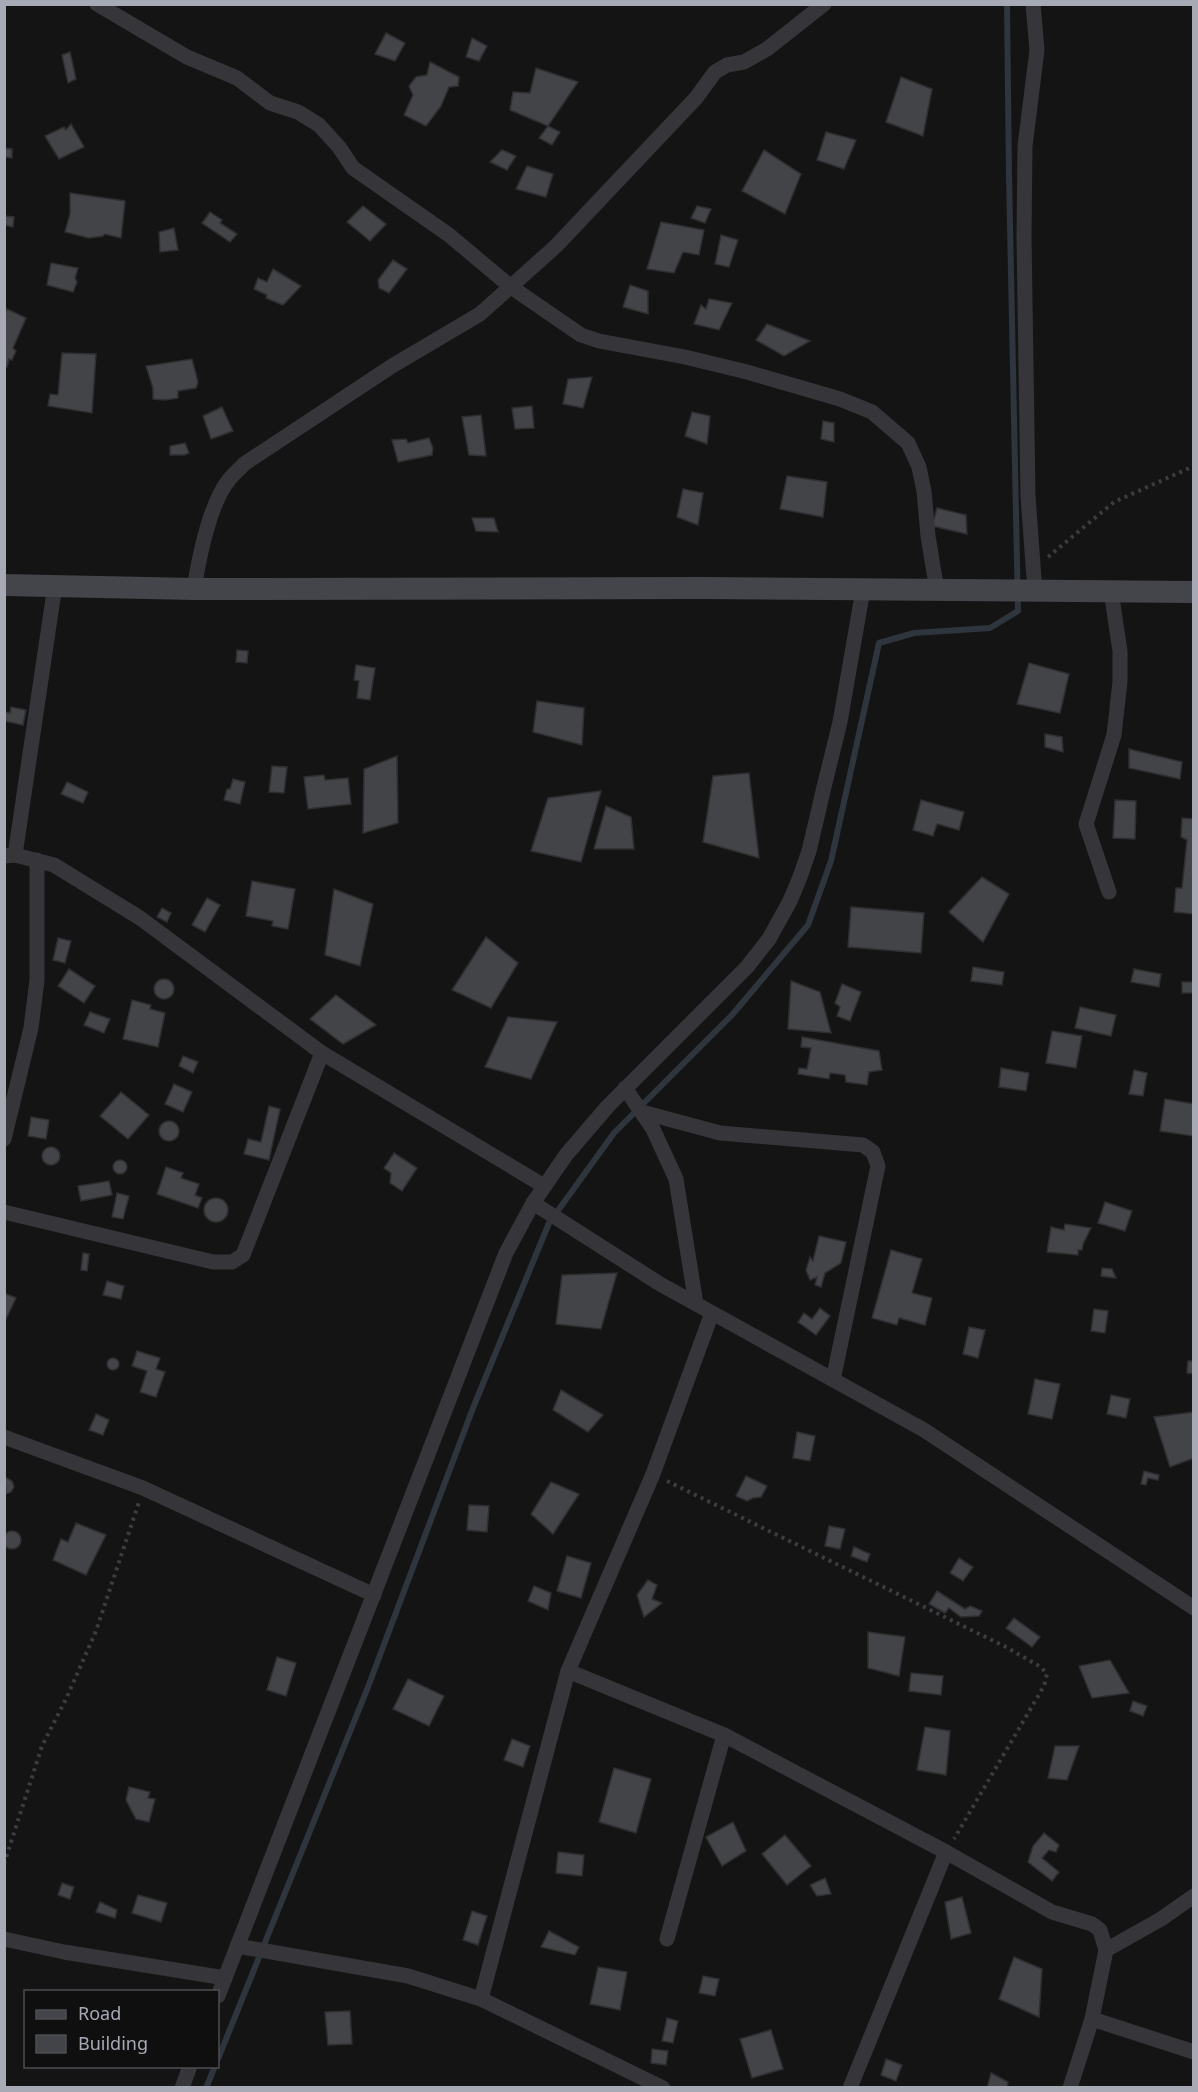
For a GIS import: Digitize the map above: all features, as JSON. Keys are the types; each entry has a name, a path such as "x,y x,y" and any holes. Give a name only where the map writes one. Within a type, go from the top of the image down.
{"main road":[{"path":"4,585 194,589 704,588 1194,592"}],"street":[{"path":"97,4 187,57 237,78 270,103 298,112 319,125 339,147 353,168 449,235 510,287 581,335 747,372 840,399 872,412 908,443 919,467 937,591"},
{"path":"194,589 199,559 217,500 228,481 244,464 392,366 480,314 571,230 696,98 715,72 727,65 744,62 767,49 824,4"},
{"path":"1033,4 1037,50 1026,146 1024,236 1028,496 1035,592"},
{"path":"55,585 10,855 54,864 140,918 322,1053 544,1186"},
{"path":"219,1993 506,1253 533,1203 566,1155 625,1088 747,968 769,939 790,901 809,851 840,722 863,590"},
{"path":"1109,892 1086,824 1114,735 1120,682 1120,651 1111,591"},
{"path":"4,1139 31,1028 35,989 37,860"},
{"path":"4,1212 213,1262 232,1262 243,1255 322,1053"},
{"path":"625,1088 653,1129 676,1179 696,1304"},
{"path":"642,1112 720,1133 863,1145 873,1152 878,1166 833,1380"},
{"path":"533,1203 660,1284 924,1430 1194,1608"},
{"path":"481,1999 568,1671 653,1474 712,1313"},
{"path":"4,1437 143,1488 374,1595"},
{"path":"568,1671 724,1735 946,1852 1052,1912 1092,1924 1100,1930 1106,1950 1092,2019 1071,2088"},
{"path":"667,1939 724,1735"},
{"path":"850,2088 946,1852"},
{"path":"1106,1950 1161,1919 1194,1896"},
{"path":"4,1939 64,1952 225,1978"},
{"path":"237,1946 408,1976 481,1999 634,2081 663,2088"},
{"path":"1092,2019 1194,2052"},
{"path":"182,2088 190,2068"}],"path":[{"path":"1033,569 1114,502 1194,466"},
{"path":"653,1474 1006,1647 1041,1667 1047,1674 1044,1686 946,1852"},
{"path":"4,1864 42,1746 96,1631 143,1488"}],"building":[{"path":"386,33 405,43 395,61 375,54"},
{"path":"472,38 487,46 479,61 466,57"},
{"path":"70,52 76,79 68,83 62,55"},
{"path":"430,62 459,77 458,86 449,87 441,106 426,126 404,115 413,95 409,86 416,77 427,75"},
{"path":"536,68 578,82 548,126 510,110 513,92 530,93"},
{"path":"901,77 932,89 923,136 886,122"},
{"path":"71,124 84,147 59,159 45,136 64,127 66,130"},
{"path":"548,126 560,132 552,145 539,138"},
{"path":"826,132 856,140 844,169 817,160"},
{"path":"4,148 12,149 12,158 4,157"},
{"path":"502,150 516,156 507,170 490,162"},
{"path":"764,150 801,174 785,214 742,191"},
{"path":"527,166 553,174 546,197 516,189"},
{"path":"70,193 125,201 121,238 105,234 89,238 65,232 70,214"},
{"path":"363,206 386,224 370,241 347,222"},
{"path":"697,206 711,209 705,223 691,218"},
{"path":"210,212 222,220 220,223 237,234 230,242 202,223"},
{"path":"4,216 14,217 13,227 4,225"},
{"path":"661,222 704,230 699,255 683,252 674,273 647,269"},
{"path":"174,228 178,250 160,252 159,232"},
{"path":"721,235 738,240 729,267 715,264"},
{"path":"393,260 407,269 389,293 379,288 378,280"},
{"path":"51,263 78,268 75,278 77,282 73,292 47,285"},
{"path":"273,269 301,286 283,305 266,298 267,295 254,289 258,278 267,282"},
{"path":"630,285 648,291 648,314 623,307"},
{"path":"709,299 732,303 719,330 694,324 701,305 706,309"},
{"path":"7,309 26,318 13,348 16,351 12,360 9,359 7,367 4,366 4,314"},
{"path":"767,324 810,341 784,356 756,340"},
{"path":"62,353 96,354 92,413 48,406 50,394 58,395"},
{"path":"192,359 198,382 196,388 178,391 178,398 153,399 153,388 146,366"},
{"path":"592,377 583,408 563,404 568,379"},
{"path":"532,406 534,428 515,429 512,408"},
{"path":"222,407 233,431 211,439 203,416"},
{"path":"692,412 710,416 707,444 685,436"},
{"path":"481,415 486,456 469,455 462,417"},
{"path":"823,421 834,423 834,442 821,439"},
{"path":"429,438 433,448 432,455 398,462 392,440 406,439 408,443"},
{"path":"185,443 189,453 170,455 170,446"},
{"path":"787,476 827,482 823,517 780,509"},
{"path":"683,489 703,493 698,525 677,517"},
{"path":"937,508 966,515 967,534 932,526"},
{"path":"472,518 494,518 498,532 476,531"},
{"path":"237,650 248,651 247,663 236,662"},
{"path":"1029,663 1069,674 1060,713 1017,704"},
{"path":"356,665 375,668 370,700 357,698 359,681 354,680"},
{"path":"537,701 584,708 582,745 533,732"},
{"path":"11,707 26,710 23,725 4,721 4,712 10,713"},
{"path":"1045,734 1062,737 1063,752 1045,747"},
{"path":"1129,749 1182,762 1180,779 1129,768"},
{"path":"397,756 398,823 363,833 364,769"},
{"path":"272,766 287,767 284,793 269,792"},
{"path":"749,773 759,858 703,842 713,776"},
{"path":"324,775 325,780 348,778 351,804 308,809 304,777"},
{"path":"233,779 245,782 240,804 224,800"},
{"path":"67,782 88,792 83,803 61,794"},
{"path":"601,791 581,862 531,851 548,798"},
{"path":"921,800 964,812 959,830 937,824 933,836 913,830"},
{"path":"1115,800 1136,801 1135,839 1113,838"},
{"path":"606,806 631,817 634,849 594,849"},
{"path":"1182,818 1194,819 1194,914 1174,912 1176,888 1182,888 1187,840 1181,837"},
{"path":"982,877 1009,894 983,942 949,912"},
{"path":"252,881 295,889 288,929 272,926 273,921 246,916"},
{"path":"334,889 373,904 360,966 325,955"},
{"path":"207,898 220,905 205,932 192,925"},
{"path":"851,907 924,913 921,953 848,947"},
{"path":"162,908 171,913 167,922 157,917"},
{"path":"486,937 518,963 491,1008 452,990"},
{"path":"58,938 71,941 65,963 53,960"},
{"path":"973,967 1004,972 1002,985 971,981"},
{"path":"69,969 95,986 84,1003 58,986"},
{"path":"1134,969 1161,974 1159,987 1131,982"},
{"path":"164,979 171,982 174,989 171,996 164,999 157,996 154,989 157,982"},
{"path":"791,981 820,992 831,1033 788,1029"},
{"path":"1182,982 1194,982 1194,993 1182,993"},
{"path":"842,984 861,992 850,1021 837,1016 840,1007 835,1003"},
{"path":"336,995 376,1025 343,1044 310,1019"},
{"path":"132,1000 151,1005 150,1009 165,1013 158,1047 123,1039"},
{"path":"1080,1007 1116,1015 1111,1036 1075,1028"},
{"path":"90,1012 110,1019 104,1033 84,1025"},
{"path":"508,1017 557,1022 531,1079 485,1067"},
{"path":"1052,1031 1082,1036 1076,1068 1046,1063"},
{"path":"802,1037 879,1051 882,1070 869,1072 867,1085 846,1082 845,1075 830,1073 829,1079 798,1074 799,1068 807,1069 811,1048 801,1047"},
{"path":"183,1056 198,1062 193,1073 179,1066"},
{"path":"1001,1068 1029,1073 1026,1091 999,1087"},
{"path":"1134,1070 1147,1073 1143,1096 1129,1094"},
{"path":"174,1084 192,1092 183,1112 165,1104"},
{"path":"121,1092 149,1115 128,1139 100,1116"},
{"path":"1165,1099 1194,1104 1193,1136 1160,1131"},
{"path":"269,1106 280,1109 269,1160 244,1154 248,1139 261,1142"},
{"path":"31,1117 49,1120 46,1139 28,1136"},
{"path":"169,1121 176,1124 179,1131 176,1138 169,1141 162,1138 159,1131 162,1124"},
{"path":"51,1147 57,1150 60,1156 57,1162 51,1165 45,1162 42,1156 45,1150"},
{"path":"394,1153 417,1168 402,1191 390,1183 391,1173 384,1168"},
{"path":"120,1160 125,1162 127,1167 125,1172 120,1174 115,1172 113,1167 115,1162"},
{"path":"166,1167 183,1173 181,1178 199,1184 195,1195 202,1198 198,1208 157,1194"},
{"path":"109,1181 112,1195 81,1201 78,1186"},
{"path":"117,1193 129,1196 123,1219 112,1217"},
{"path":"216,1198 221,1199 227,1205 227,1215 221,1221 216,1222 211,1221 205,1215 204,1210 205,1205 211,1199"},
{"path":"1105,1202 1132,1211 1125,1231 1098,1223"},
{"path":"1065,1224 1091,1228 1082,1250 1078,1250 1078,1255 1047,1252 1051,1227 1064,1230"},
{"path":"819,1236 846,1242 841,1263 825,1273 821,1287 815,1285 817,1277 810,1280 806,1270 810,1257 813,1261"},
{"path":"891,1250 922,1259 912,1293 932,1298 925,1325 899,1318 897,1325 872,1318"},
{"path":"83,1253 89,1254 87,1271 81,1270"},
{"path":"1102,1268 1112,1269 1116,1278 1101,1276"},
{"path":"617,1273 601,1329 556,1324 562,1275"},
{"path":"107,1281 124,1286 121,1299 103,1295"},
{"path":"4,1293 16,1298 5,1321 4,1320"},
{"path":"820,1308 830,1316 816,1335 798,1322 804,1313 812,1319"},
{"path":"1094,1309 1108,1311 1105,1333 1091,1331"},
{"path":"969,1327 985,1330 978,1358 963,1354"},
{"path":"137,1351 160,1358 156,1369 165,1372 156,1397 140,1392 147,1371 132,1366"},
{"path":"113,1358 119,1364 113,1370 107,1364"},
{"path":"1188,1361 1194,1361 1194,1374 1187,1373"},
{"path":"1035,1379 1060,1384 1052,1419 1028,1414"},
{"path":"561,1390 603,1415 588,1432 553,1410"},
{"path":"1111,1395 1130,1399 1126,1418 1107,1414"},
{"path":"1194,1412 1194,1458 1170,1467 1154,1417"},
{"path":"96,1414 109,1420 103,1435 89,1430"},
{"path":"797,1432 815,1436 810,1461 793,1458"},
{"path":"1144,1471 1159,1475 1158,1480 1148,1478 1146,1485 1141,1484"},
{"path":"746,1476 767,1486 761,1497 747,1501 736,1496"},
{"path":"5,1477 12,1481 14,1487 6,1494"},
{"path":"551,1482 579,1494 553,1534 531,1514"},
{"path":"469,1505 489,1506 487,1532 467,1530"},
{"path":"76,1523 106,1535 86,1575 53,1560 61,1539 68,1542"},
{"path":"829,1526 845,1529 840,1549 825,1546"},
{"path":"8,1531 16,1531 21,1536 19,1547 8,1549 3,1544 3,1536"},
{"path":"854,1547 870,1554 867,1562 851,1556"},
{"path":"567,1556 591,1563 581,1598 557,1591"},
{"path":"959,1558 973,1567 963,1581 950,1573"},
{"path":"648,1580 657,1585 652,1599 662,1603 644,1617 637,1595"},
{"path":"534,1586 551,1593 548,1610 528,1601"},
{"path":"937,1591 965,1609 970,1606 982,1611 979,1616 961,1617 949,1608 945,1613 929,1604"},
{"path":"1014,1618 1040,1637 1032,1647 1006,1628"},
{"path":"868,1632 905,1637 899,1676 868,1668"},
{"path":"277,1657 296,1663 286,1696 267,1690"},
{"path":"1110,1660 1129,1693 1092,1698 1079,1666"},
{"path":"911,1673 943,1676 941,1695 909,1691"},
{"path":"408,1679 444,1696 429,1726 393,1709"},
{"path":"1133,1701 1147,1706 1143,1716 1130,1711"},
{"path":"925,1727 950,1731 946,1775 917,1770"},
{"path":"512,1739 530,1746 523,1767 504,1760"},
{"path":"1055,1746 1079,1746 1067,1780 1048,1778"},
{"path":"614,1768 651,1779 636,1833 599,1822"},
{"path":"129,1787 150,1792 148,1798 155,1799 149,1822 136,1819 126,1800"},
{"path":"733,1822 746,1851 722,1866 706,1837"},
{"path":"1044,1833 1059,1845 1056,1852 1049,1850 1042,1858 1059,1872 1052,1881 1028,1862 1033,1846"},
{"path":"785,1835 811,1866 787,1885 762,1854"},
{"path":"558,1852 584,1855 582,1876 556,1873"},
{"path":"825,1878 831,1894 817,1896 810,1885"},
{"path":"62,1883 74,1887 70,1899 58,1895"},
{"path":"138,1895 167,1903 161,1922 132,1913"},
{"path":"962,1897 971,1933 951,1939 945,1902"},
{"path":"100,1902 117,1910 115,1918 96,1912"},
{"path":"472,1911 487,1916 478,1945 463,1940"},
{"path":"549,1931 579,1947 575,1955 541,1947"},
{"path":"1014,1957 1042,1969 1039,2017 999,1999"},
{"path":"598,1967 627,1972 620,2010 590,2004"},
{"path":"703,1976 719,1979 715,1996 699,1993"},
{"path":"350,2011 352,2044 328,2045 325,2012"},
{"path":"667,2018 678,2021 673,2043 662,2041"},
{"path":"771,2030 783,2069 752,2078 740,2039"},
{"path":"652,2049 668,2051 666,2065 651,2063"},
{"path":"886,2059 902,2065 896,2081 881,2075"},
{"path":"991,2073 1008,2082 1007,2088 987,2088"}],"waterway":[{"path":"219,2057 368,1687 473,1408 549,1223 614,1133 732,1015 808,925 831,861 879,643 914,633 990,628 1018,611 1007,4"},
{"path":"206,2088 214,2068"}]}
